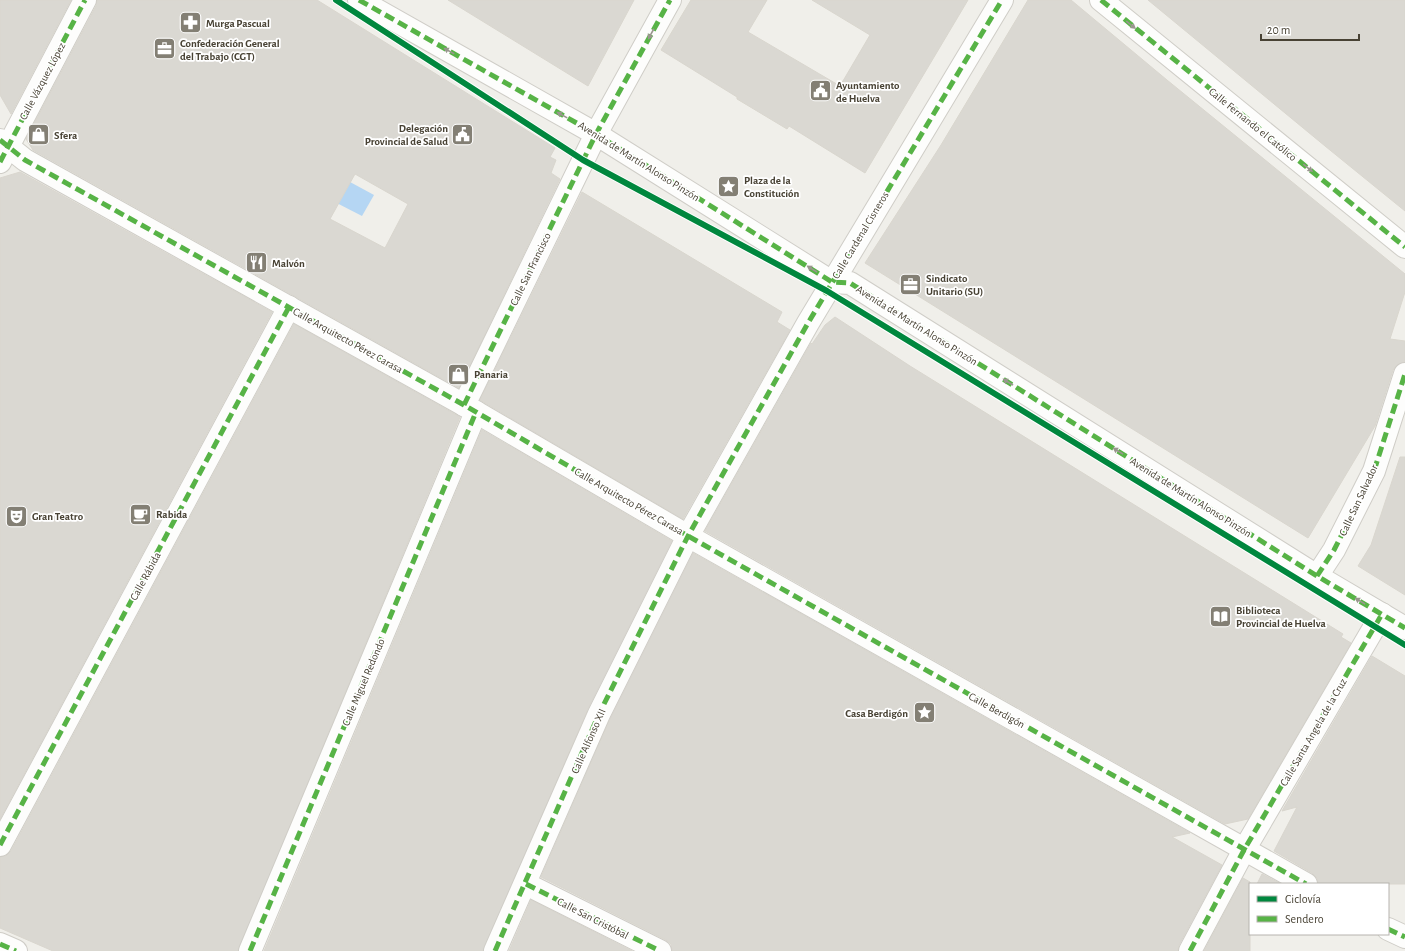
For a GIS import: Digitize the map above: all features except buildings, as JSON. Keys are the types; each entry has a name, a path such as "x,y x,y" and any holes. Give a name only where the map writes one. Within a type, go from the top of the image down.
{"street":[{"name":"Calle Vázquez López","path":"3,149 85,0"},
{"name":"Avenida de Martín Alonso Pinzón","path":"359,0 596,134 832,282 850,283 1317,576 1405,628"},
{"name":"Calle San Francisco","path":"470,408 596,134 670,0"},
{"name":"Calle Cardenal Cisneros","path":"688,536 832,282 1002,0"},
{"name":"Calle Fernando el Católico","path":"1101,0 1405,247"},
{"name":"Calle Arquitecto Pérez Carasa","path":"3,149 470,408 688,536"},
{"name":"Calle Rábida","path":"0,845 289,307"},
{"name":"Calle San Salvador","path":"1317,576 1334,550 1374,471 1405,374"},
{"name":"Calle Miguel Redondo","path":"250,951 470,408"},
{"name":"Calle Berdigón","path":"688,536 1304,883"},
{"name":"Calle Alfonso XII","path":"495,951 526,884 599,714 688,536"},
{"name":"Calle Santa Angela de la Cruz","path":"1190,951 1244,850 1382,614"},
{"name":"Calle San Cristóbal","path":"526,884 660,951"},
{"path":"1389,929 1405,937"},
{"path":"0,944 16,951"}],"water":[{"path":"339,176 374,195 362,216 327,198"}],"marked path":[{"path":"0,162 85,0"},
{"path":"359,0 596,134 832,282 850,283 1317,576 1405,628"},
{"path":"464,405 596,134 670,0"},
{"path":"495,951 599,714 688,536 808,323 1002,0"},
{"path":"1101,0 1405,247"},
{"path":"0,140 25,160 464,405 688,536 1304,883"},
{"path":"0,845 289,307"},
{"path":"1317,576 1334,550 1374,471 1405,374"},
{"path":"250,951 476,412"},
{"path":"1190,951 1244,850 1382,614"},
{"path":"526,884 660,951"},
{"path":"1389,929 1405,937"},
{"path":"0,944 16,951"}],"cycle path":[{"path":"336,0 583,160 827,291 1405,645"}],"place":[{"name":"Murga Pascual","path":"190,23"},
{"name":"Confederación General del Trabajo (CGT)","path":"165,49"},
{"name":"Ayuntamiento de Huelva","path":"821,91"},
{"name":"Delegación Provincial de Salud","path":"463,134"},
{"name":"Sfera","path":"38,135"},
{"name":"Plaza de la Constitución","path":"729,186"},
{"name":"Malvón","path":"257,263"},
{"name":"Sindicato Unitario (SU)","path":"910,284"},
{"name":"Panaria","path":"458,374"},
{"name":"Rabida","path":"141,514"},
{"name":"Gran Teatro","path":"17,516"},
{"name":"Biblioteca Provincial de Huelva","path":"1221,616"},
{"name":"Casa Berdigón","path":"924,713"}]}
